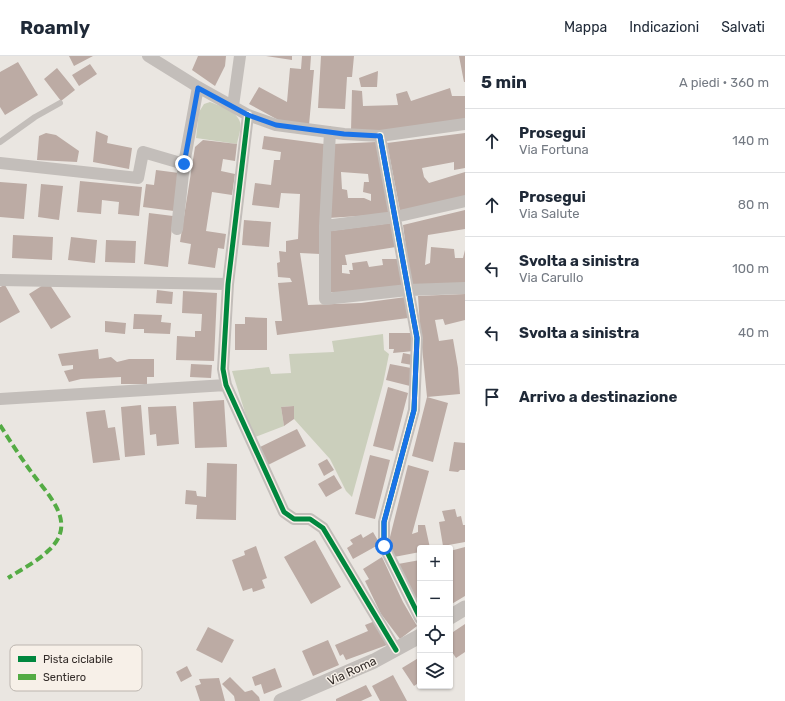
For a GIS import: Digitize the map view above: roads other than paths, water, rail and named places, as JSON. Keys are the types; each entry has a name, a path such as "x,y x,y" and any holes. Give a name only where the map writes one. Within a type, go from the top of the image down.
{"street":[{"path":"148,56 198,88 248,115 276,125 344,134 380,136 465,124"},
{"path":"233,106 240,56"},
{"path":"177,229 184,164 198,88"},
{"path":"248,115 228,284 223,369 226,385 284,512 294,519 310,519 323,528 396,650"},
{"path":"330,132 325,226 325,299 408,290 465,288"},
{"path":"380,136 417,338 414,410 384,522 384,546 420,617"},
{"path":"0,163 138,178 143,152 184,164"},
{"path":"325,226 395,217 465,201"},
{"path":"0,280 228,284"},
{"path":"0,399 226,385"},
{"path":"453,615 465,608"},
{"name":"Via Roma","path":"281,701 337,678 396,650 417,638"}],"lane":[{"path":"0,142 35,117 60,103"}]}
